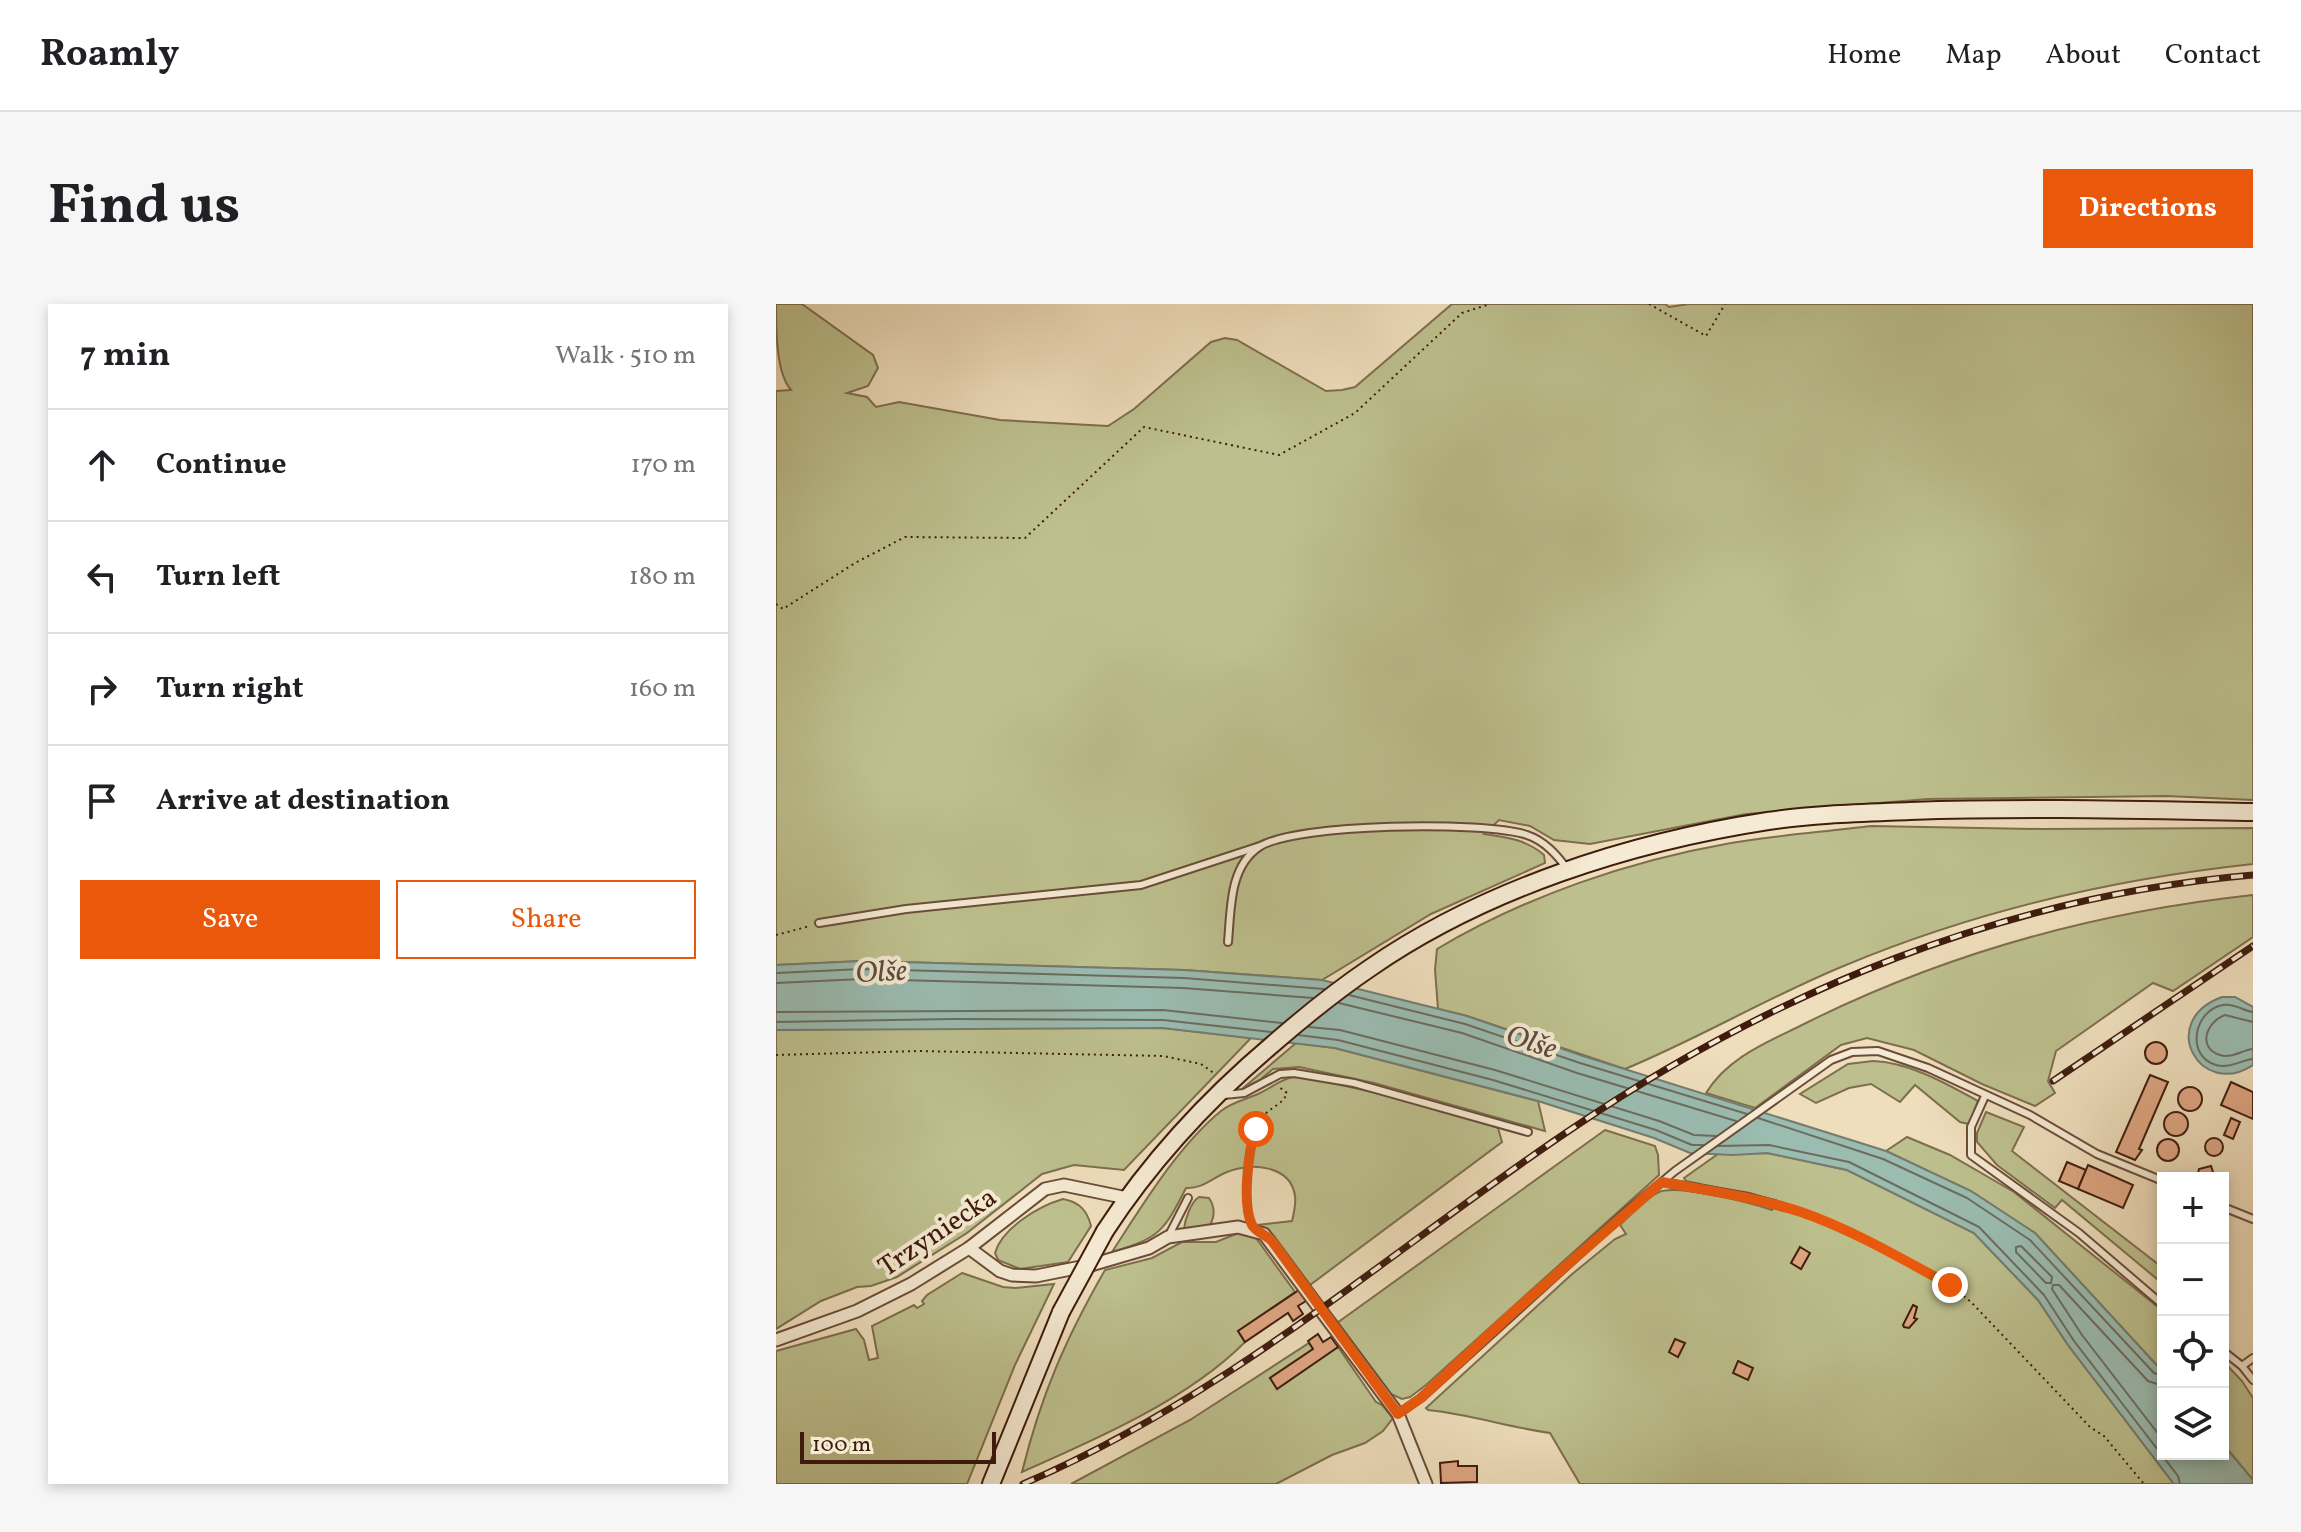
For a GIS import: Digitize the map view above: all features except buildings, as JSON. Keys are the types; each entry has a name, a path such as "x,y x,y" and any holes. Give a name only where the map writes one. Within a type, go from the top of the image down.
{"main road":[{"path":"991,1484 1061,1312 1105,1231 1161,1153 1242,1071 1311,1012 1371,967 1453,919 1568,870 1679,839 1769,821 1814,816 1999,809 2253,812"}],"street":[{"name":"Trzyniecka","path":"776,1340 857,1311 911,1284 969,1248 1045,1189 1064,1185 1127,1198"},
{"path":"969,1248 1000,1271 1036,1276 1091,1265 1149,1248 1168,1237 1238,1227 1254,1230 1272,1241 1398,1414 1426,1484"}],"lane":[{"path":"819,923 906,909 1141,885 1285,838 1365,828 1502,828 1528,835 1546,845 1568,870"},
{"path":"1228,942 1235,880 1244,861 1260,846"},
{"path":"1398,1414 1421,1398 1510,1315 1675,1171 1831,1060 1852,1052 1878,1051 1928,1068 2030,1115 2097,1154 2157,1179"},
{"path":"1216,1096 1244,1093 1280,1074 1322,1077 1528,1132"},
{"path":"1985,1096 1971,1127 1971,1155 2079,1233 2157,1300"},
{"path":"1662,1182 1749,1197 1784,1207"},
{"path":"1168,1237 1188,1198"},
{"path":"2229,1209 2253,1219"},
{"path":"2229,1356 2253,1380"},
{"path":"2242,1366 2253,1358"}],"path":[{"path":"776,604 783,609 855,563 905,537 1025,538 1144,427 1279,455 1355,413 1462,313 1490,304"},
{"path":"1649,304 1706,336 1725,304"},
{"path":"776,935 819,923"},
{"path":"776,1055 919,1051 1163,1056 1201,1064 1229,1084"},
{"path":"1254,1230 1248,1215 1252,1139 1261,1119 1285,1099 1287,1093 1265,1083"},
{"path":"1784,1207 1812,1216 1881,1248 1950,1285 1971,1302 2090,1427 2104,1436 2144,1484"}],"green space":[{"path":"776,304 802,304 873,355 878,368 868,386 847,393 867,397 876,407 899,402 1000,420 1108,426 1134,409 1211,342 1225,338 1237,340 1326,391 1355,387 1452,304 1665,304 1669,307 1689,304 2253,304 2253,800 2167,796 1928,799 1746,814 1590,844 1554,840 1530,826 1499,820 1484,834 1531,846 1544,855 1545,863 1431,914 1322,980 1184,970 862,961 776,965 776,391 791,390 780,362"},
{"path":"1871,826 2253,828 2253,864 2097,888 1995,913 1945,929 1818,977 1625,1069 1438,1009 1437,949 1542,897 1617,870 1693,851 1766,838"},
{"path":"2253,895 2253,937 2173,991 2153,983 2056,1051 2048,1081 2055,1093 2035,1106 1914,1050 1867,1038 1841,1045 1755,1108 1706,1093 1737,1060 1763,1044 1858,999 1967,956 2022,939 2136,912"},
{"path":"1163,1028 1251,1038 1124,1170 1074,1165 1042,1174 967,1233 897,1277 871,1286 857,1287 821,1301 776,1329 776,1030"},
{"path":"1296,1043 1335,1048 1538,1101 1545,1131 1374,1083 1299,1067 1273,1069 1242,1089"},
{"path":"1873,1061 1914,1070 1978,1101 1969,1124 1960,1122 1915,1085 1900,1102 1871,1084 1849,1088 1816,1103 1800,1094 1848,1064"},
{"path":"1293,1077 1381,1094 1483,1122 1498,1128 1502,1142 1310,1285 1274,1236 1258,1225 1292,1221 1295,1199 1292,1186 1278,1172 1258,1167 1236,1169 1202,1185 1186,1188 1159,1231 1141,1242 1112,1252 1162,1177 1205,1125 1230,1105"},
{"path":"1986,1112 2024,1127 2012,1151 2157,1263 2157,1279 2062,1200 2055,1208 1997,1165 1977,1142 1977,1133"},
{"path":"1605,1130 1655,1146 1659,1175 1426,1385 1402,1399 1386,1392 1337,1323"},
{"path":"1907,1137 1950,1155 2014,1192 2157,1306 2157,1365 2035,1233 1971,1191 1886,1151"},
{"path":"1767,1153 1847,1170 1974,1233 2038,1300 2068,1345 2174,1484 1580,1484 1550,1433 1426,1408 1571,1275 1615,1239 1626,1234 1620,1225 1659,1192 1697,1192 1772,1210 1776,1200 1686,1181 1684,1178 1718,1154"},
{"path":"1199,1197 1209,1198 1213,1218 1210,1225 1188,1231 1184,1229 1187,1216"},
{"path":"1063,1199 1082,1208 1091,1226 1068,1262 1020,1269 998,1260 995,1253 999,1244 1013,1227 1043,1207"},
{"path":"1236,1234 1256,1238 1295,1292 1238,1331 1245,1342 1197,1382 1140,1416 1022,1472 1056,1368 1105,1270 1152,1258 1182,1242 1216,1242"},
{"path":"962,1273 1003,1287 1054,1284 1015,1365 967,1484 776,1484 776,1351 856,1329 864,1340 869,1360 878,1358 872,1326 914,1305 917,1308 924,1304 922,1301 927,1295"},
{"path":"1309,1343 1313,1349 1270,1378 1277,1388 1338,1347 1376,1402 1393,1418 1383,1431 1365,1443 1332,1455 1276,1484 1071,1484 1190,1420"},
{"path":"2229,1367 2253,1398 2253,1480 2229,1451"}],"water":[{"name":"Olše","path":"862,961 1184,970 1322,980 1467,1016 1583,1056 1886,1151 1971,1191 2035,1233 2157,1365 2157,1460 2229,1460 2229,1451 2253,1484 2174,1484 2068,1345 2038,1300 1974,1233 1847,1170 1767,1153 1690,1153 1654,1138 1538,1101 1335,1048 1163,1028 776,1030 776,965"},
{"path":"2222,997 2235,997 2253,1007 2253,1065 2234,1073 2217,1073 2202,1065 2193,1053 2189,1038 2192,1023 2202,1008"}],"railway":[{"path":"1023,1484 1098,1448 1239,1365 1573,1128 1651,1078 1731,1033 1813,993 1897,958 1983,928 2071,904 2161,886 2253,875"},
{"path":"2053,1081 2253,946"}],"route":[{"path":"1256,1129 1250,1151 1248,1194 1248,1215 1254,1230 1272,1241 1398,1414 1421,1398 1510,1315 1662,1182 1749,1197 1803,1213 1881,1248 1950,1285"}]}
